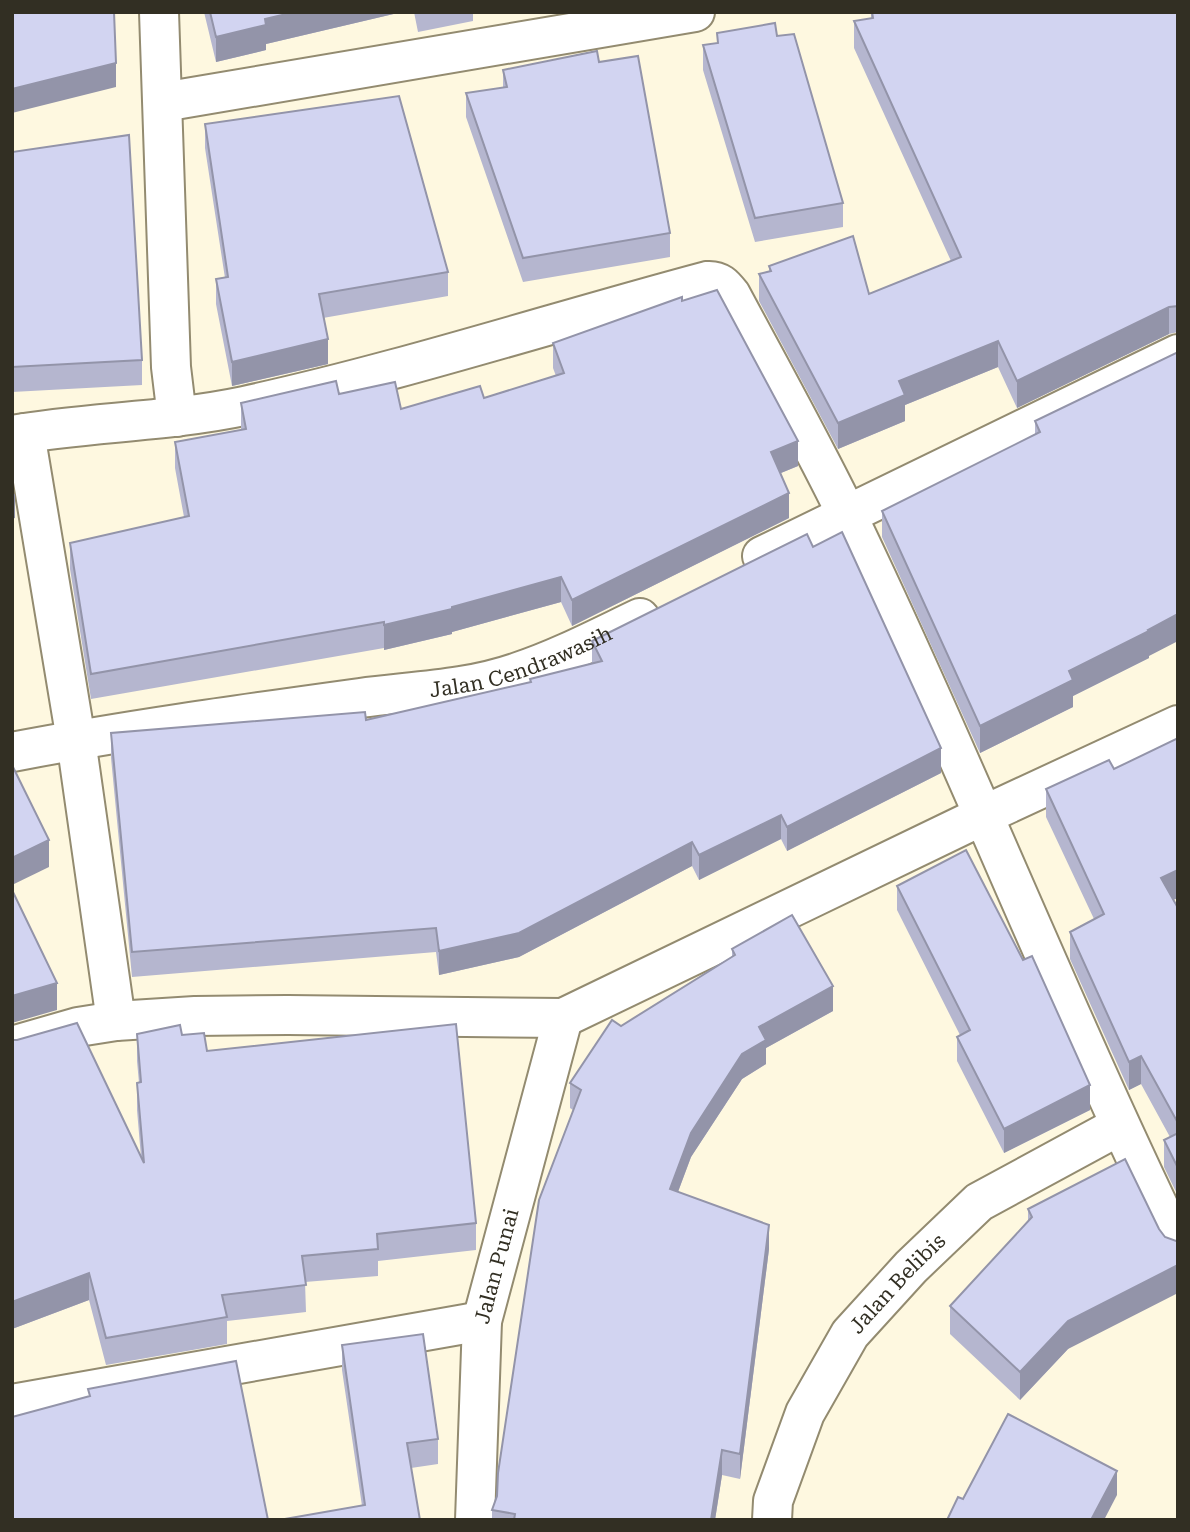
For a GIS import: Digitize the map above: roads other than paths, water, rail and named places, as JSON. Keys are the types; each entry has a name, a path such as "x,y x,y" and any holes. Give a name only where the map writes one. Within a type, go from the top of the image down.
{"street":[{"path":"159,12 171,367 177,417"},
{"path":"163,102 695,12"},
{"path":"116,1021 76,740 19,434 177,417 244,406 715,281 731,295 846,514 984,814 1119,1126 1178,1247"},
{"path":"728,574 1178,354"},
{"name":"Jalan Cendrawasih","path":"12,752 76,740 362,698 451,688 516,673 593,641 669,604"},
{"path":"12,1046 78,1027 116,1021 195,1016 563,1018 984,814 1178,725"},
{"name":"Jalan Punai","path":"475,1520 482,1321 563,1018"},
{"name":"Jalan Belibis","path":"772,1520 773,1501 805,1413 850,1334 911,1267 979,1202 1119,1126"},
{"path":"12,1404 482,1321"}]}
